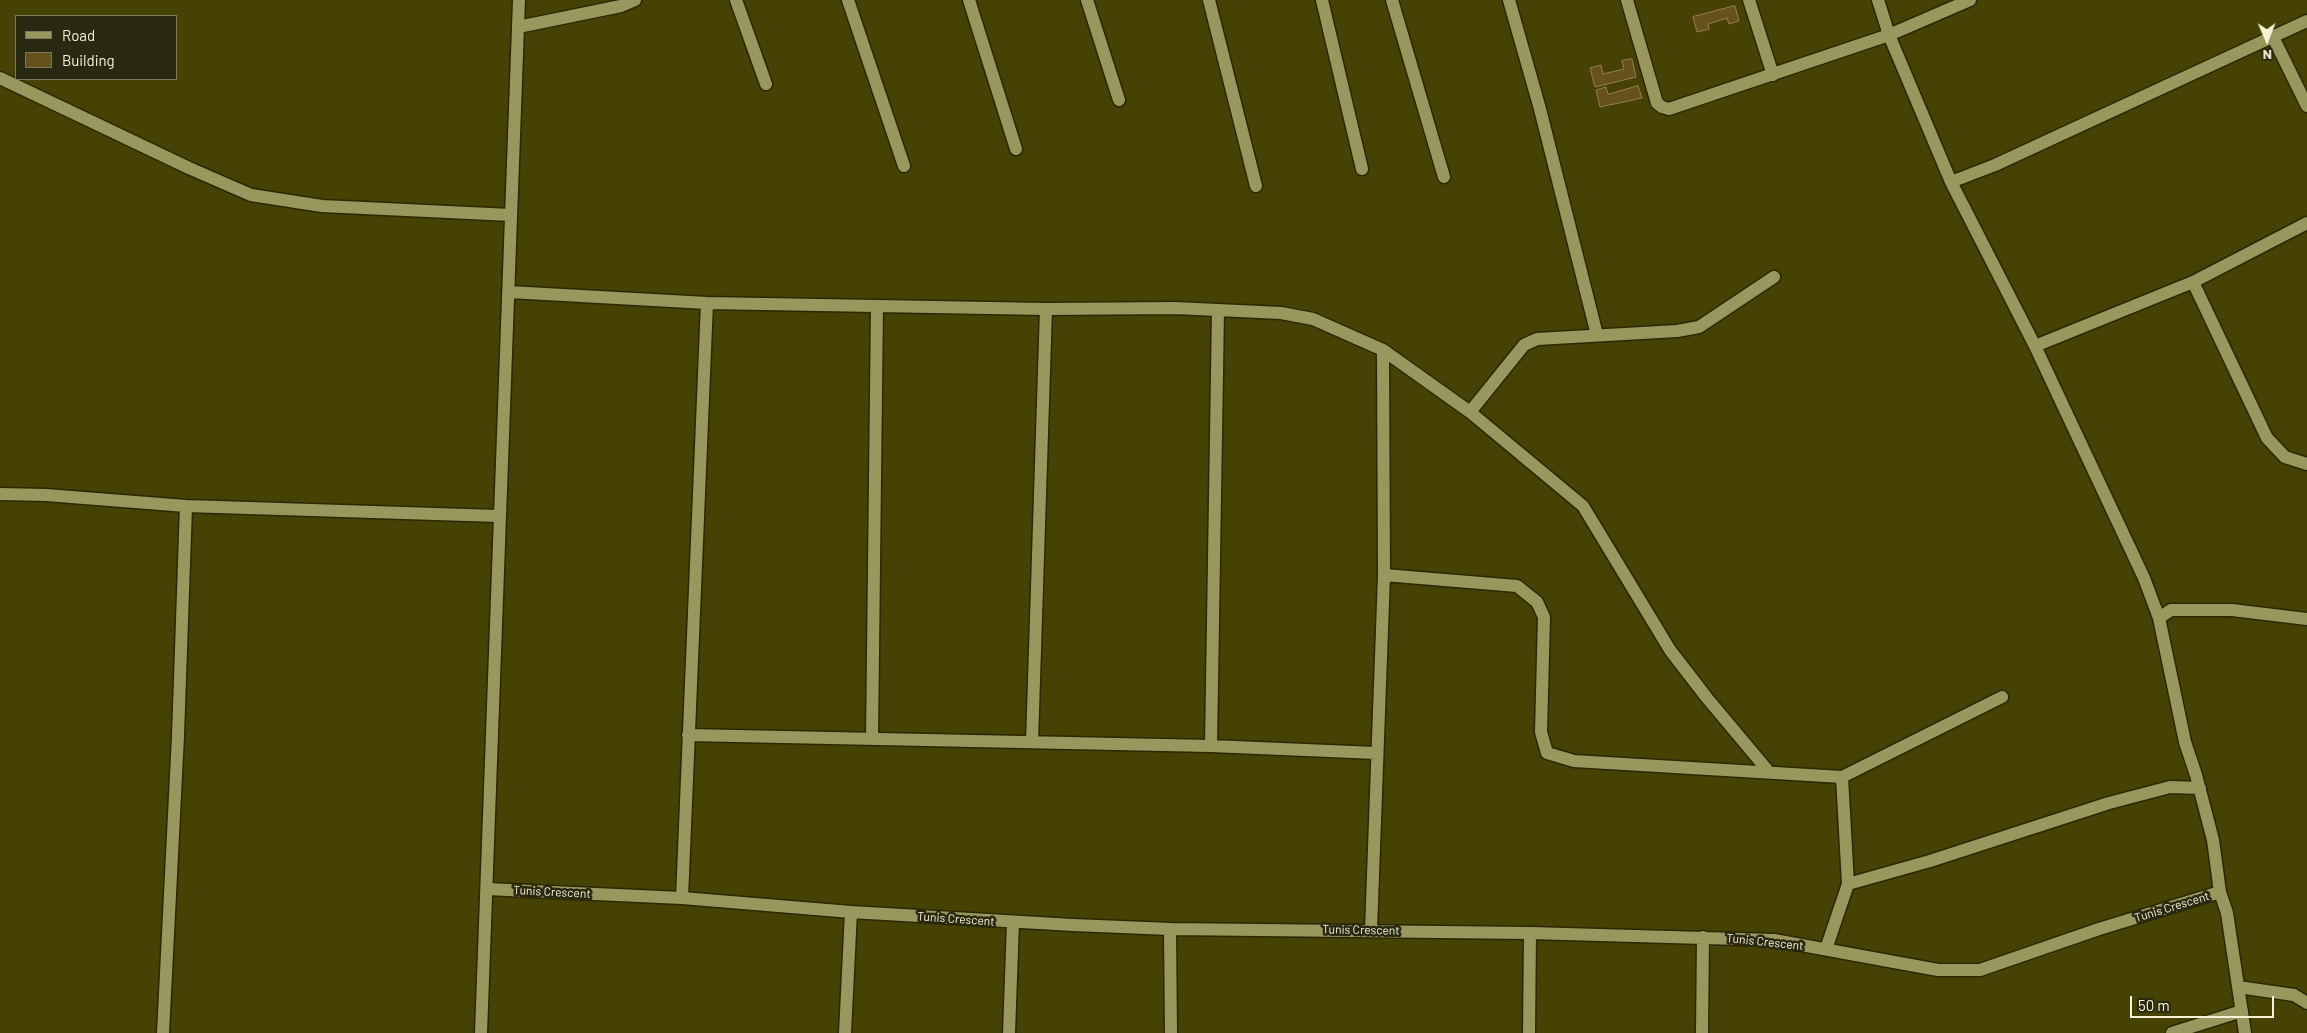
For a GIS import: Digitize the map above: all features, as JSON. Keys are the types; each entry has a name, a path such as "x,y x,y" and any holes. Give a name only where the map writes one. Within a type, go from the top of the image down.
{"street":[{"path":"481,1033 498,516 509,292 518,0"},
{"path":"518,27 621,6 635,0"},
{"path":"736,0 766,84"},
{"path":"848,0 904,166"},
{"path":"968,0 1016,149"},
{"path":"1087,0 1119,100"},
{"path":"1210,0 1256,186"},
{"path":"1322,0 1362,169"},
{"path":"1392,0 1444,177"},
{"path":"1509,0 1540,109 1597,335"},
{"path":"1627,0 1657,103 1662,108 1669,109 1889,35 1970,0"},
{"path":"1749,0 1774,75"},
{"path":"1878,0 1889,35 1951,182 2035,346 2144,578 2159,618 2185,742 2200,788 2213,840 2220,892 2227,913 2245,1033"},
{"path":"1951,182 1996,165 2307,21"},
{"path":"2273,37 2307,106"},
{"path":"0,78 188,168 251,195 322,206 511,215"},
{"path":"2035,346 2193,282 2307,223"},
{"path":"1470,412 1524,345 1537,339 1677,331 1699,327 1774,277"},
{"path":"2193,282 2267,438 2285,457 2307,464"},
{"path":"509,292 706,302 1046,309 1175,308 1281,313 1313,319 1383,350 1470,412 1583,506 1670,650 1707,698 1769,772"},
{"path":"682,898 706,302"},
{"path":"872,739 877,306"},
{"path":"1032,742 1046,309"},
{"path":"1211,746 1218,310"},
{"path":"1371,930 1384,575 1383,350"},
{"path":"0,494 46,495 186,506 498,516"},
{"path":"163,1033 178,736 186,506"},
{"path":"1384,575 1517,586 1537,602 1544,618 1541,732 1547,753 1574,761 1842,777 2002,697"},
{"path":"2159,618 2171,610 2232,610 2307,619"},
{"path":"688,735 1211,746 1376,753"},
{"path":"1826,949 1848,884 1842,777"},
{"path":"1848,884 1930,861 2109,802 2170,786 2200,788"},
{"name":"Tunis Crescent","path":"487,889 682,898 851,912 1170,929 1530,932 1774,940 1938,970 1980,970 2099,929 2220,892"},
{"path":"844,1033 851,912"},
{"path":"1009,1033 1013,922"},
{"path":"1170,929 1171,1033"},
{"path":"1529,1033 1530,932"},
{"path":"1702,1033 1703,937"},
{"path":"2238,987 2294,995 2307,1003"},
{"path":"2172,1033 2242,1011"}],"building":[{"path":"1735,6 1739,21 1729,24 1727,18 1708,24 1709,29 1697,32 1693,17"},
{"path":"1632,59 1636,77 1595,87 1590,68 1601,65 1603,74 1624,69 1622,61"},
{"path":"1638,86 1642,98 1600,107 1596,90 1606,87 1608,94"}]}
